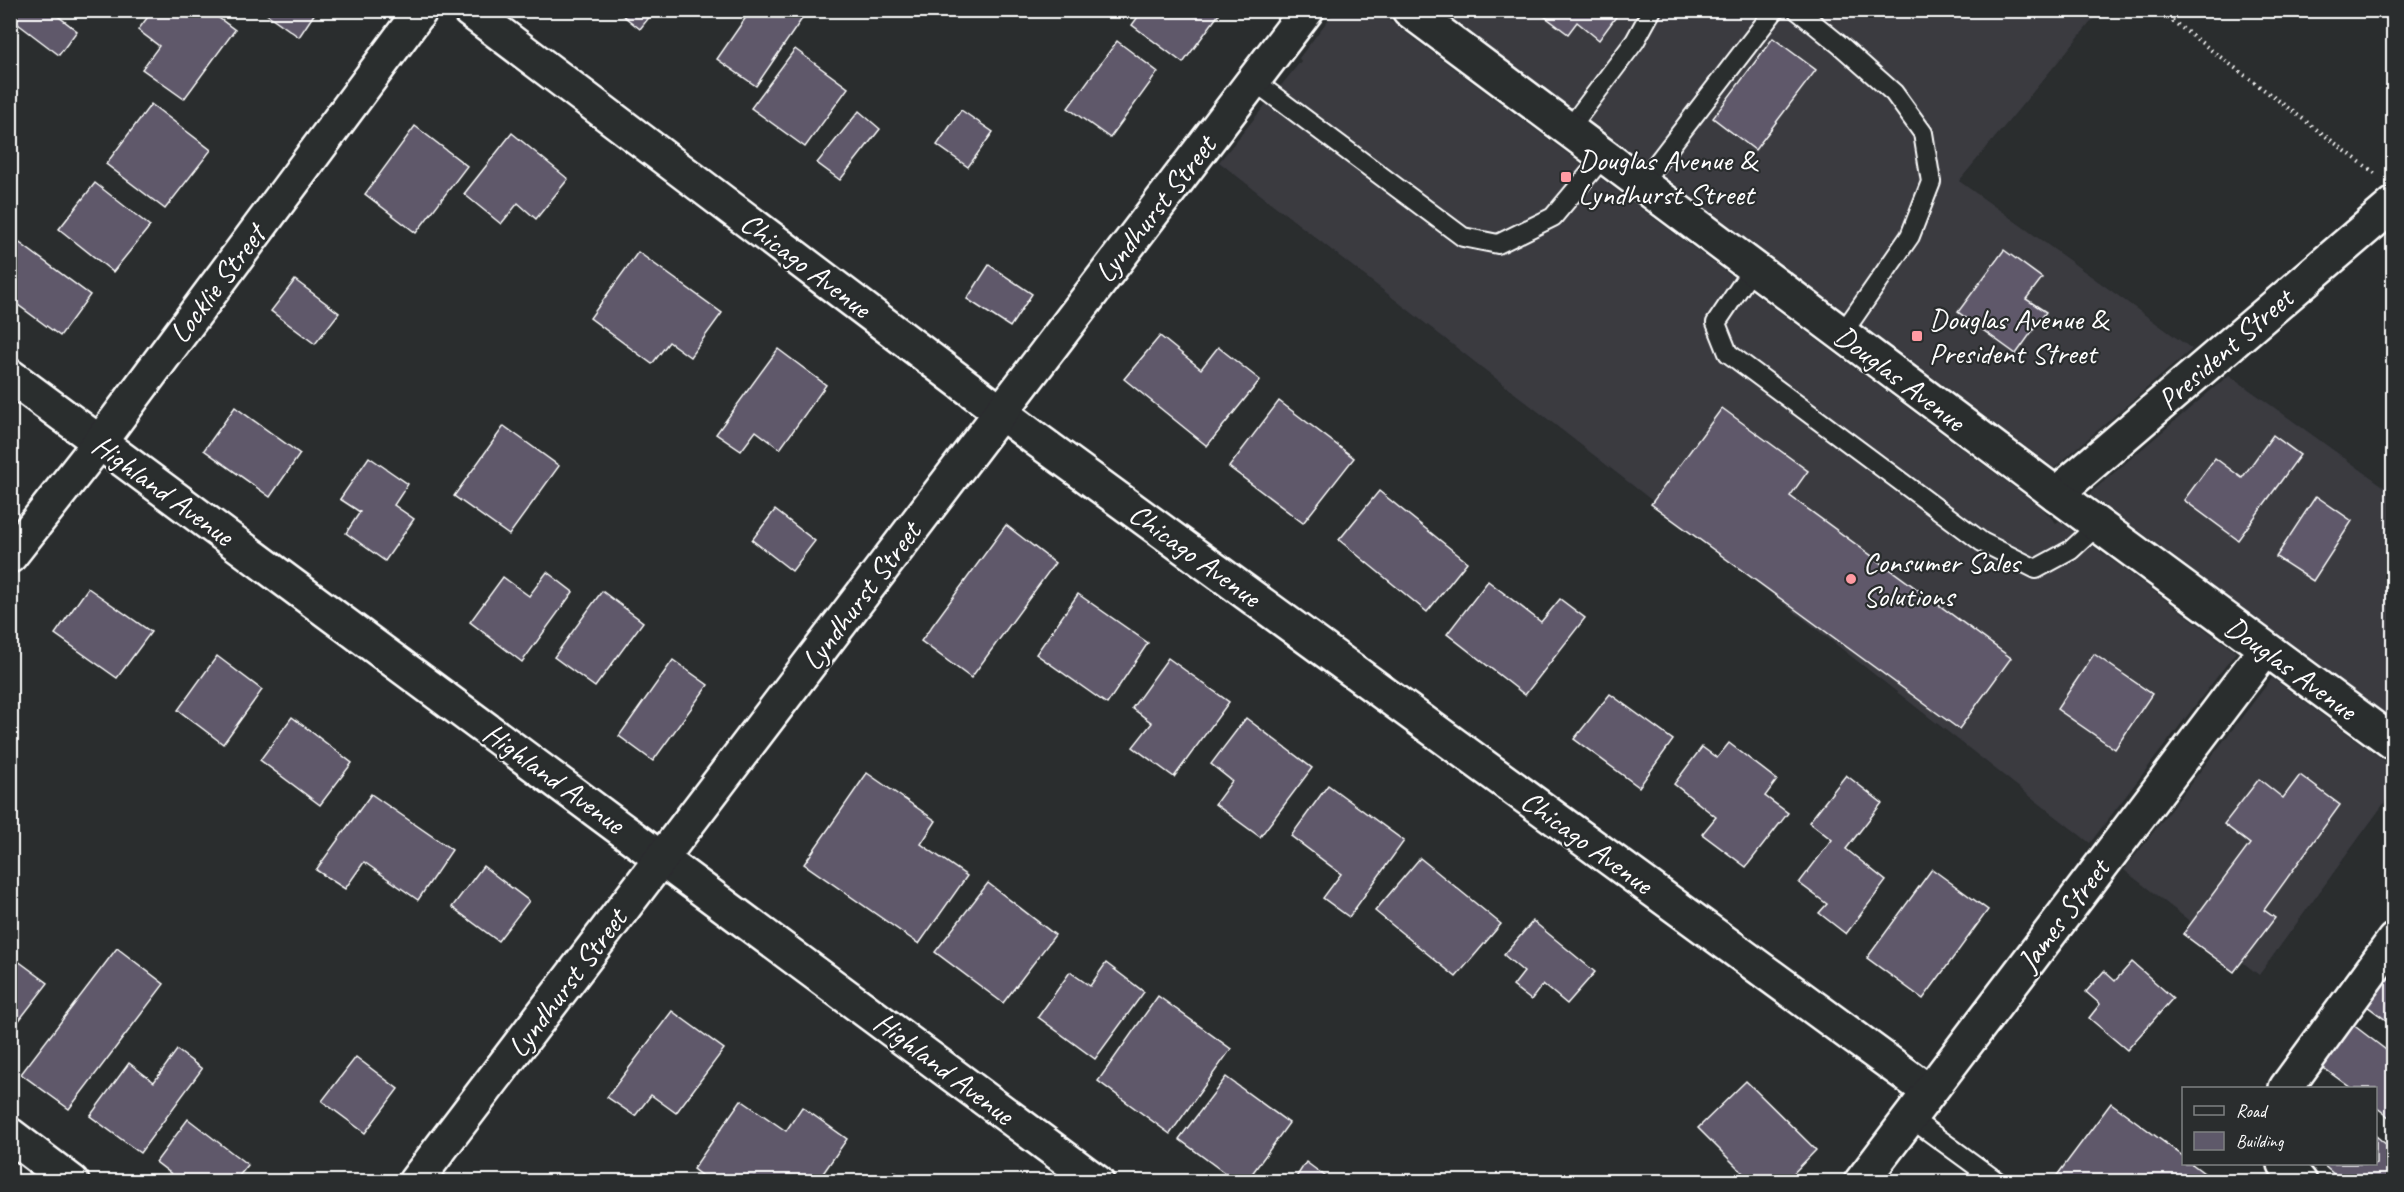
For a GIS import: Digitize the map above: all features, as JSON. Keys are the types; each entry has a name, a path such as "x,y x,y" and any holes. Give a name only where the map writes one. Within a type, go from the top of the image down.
{"street":[{"name":"Locklie Street","path":"10,556 99,442 421,10"},
{"name":"Chicago Avenue","path":"469,10 1000,411 1928,1091"},
{"name":"Lyndhurst Street","path":"415,1182 1307,10"},
{"name":"Douglas Avenue","path":"1409,10 2265,650 2394,743"},
{"name":"President Street","path":"2056,494 2389,192"},
{"name":"Highland Avenue","path":"10,375 1097,1182"},
{"name":"James Street","path":"1861,1182 2265,650"},
{"path":"2287,1087 2394,940"},
{"path":"10,1135 72,1182"},
{"path":"2286,1165 2300,1182"}],"lane":[{"path":"1569,129 1635,41 1652,10"},
{"path":"1641,184 1774,10"},
{"path":"1797,10 1894,93 1923,133 1931,182 1910,236 1842,334"},
{"path":"1254,81 1463,237 1498,244 1553,217 1604,156"},
{"path":"1753,268 1716,323 1728,353 1737,360 1982,542 2036,569 2071,550 2098,525"},
{"path":"1909,1117 1998,1182"}],"path":[{"path":"2158,10 2389,192"}],"shaded area":[{"path":"1335,11 1377,11 2043,509 2056,523 2059,521 2236,652 2090,843 1219,162 1301,61 1299,58"},
{"path":"1442,11 2100,11 1959,181 2192,349 2054,468"},
{"path":"2229,375 2393,493 2393,719 2089,494"},
{"path":"2272,678 2393,767 2393,791 2259,975 2124,870"}],"building":[{"path":"10,10 50,10 77,31 59,55 10,18"},
{"path":"153,10 208,10 235,30 184,99 142,69 159,46 138,30"},
{"path":"261,10 317,10 299,37"},
{"path":"616,10 655,10 640,29"},
{"path":"751,10 808,10 756,86 717,59"},
{"path":"1143,10 1222,10 1183,63 1132,25"},
{"path":"1536,10 1621,10 1599,40 1577,22 1568,34"},
{"path":"1773,38 1816,70 1755,150 1713,118"},
{"path":"1117,41 1158,72 1110,138 1068,108"},
{"path":"795,49 848,88 805,147 751,108"},
{"path":"151,104 211,150 165,209 106,164"},
{"path":"961,110 993,132 968,167 937,145"},
{"path":"859,111 880,129 840,180 817,163"},
{"path":"415,126 467,166 416,233 365,194"},
{"path":"512,133 568,179 536,219 518,203 501,224 464,194"},
{"path":"95,183 150,226 113,272 59,229"},
{"path":"17,241 90,295 60,336 10,299 10,250"},
{"path":"2004,250 2042,278 2026,299 2046,312 2016,354 1958,312"},
{"path":"638,252 722,313 690,357 669,342 652,364 590,318"},
{"path":"989,265 1032,294 1010,327 967,299"},
{"path":"295,280 339,313 315,344 271,311"},
{"path":"1160,336 1201,369 1218,347 1260,380 1207,446 1124,379"},
{"path":"778,349 826,385 780,449 756,431 741,451 716,434"},
{"path":"1279,401 1354,458 1303,523 1229,467"},
{"path":"235,407 300,454 270,497 204,450"},
{"path":"1722,408 1808,471 1790,496 2011,658 1959,729 1651,504"},
{"path":"504,426 559,466 509,535 454,496"},
{"path":"2273,435 2300,455 2238,540 2184,500 2215,458 2242,478"},
{"path":"369,457 408,484 394,505 414,519 385,561 346,533 360,512 340,499"},
{"path":"1379,491 1467,562 1427,612 1339,540"},
{"path":"2316,496 2352,521 2313,581 2276,557"},
{"path":"775,510 815,541 792,571 752,540"},
{"path":"1006,525 1055,563 971,678 921,641"},
{"path":"547,572 573,592 522,662 470,622 503,577 529,596"},
{"path":"1488,581 1541,622 1560,599 1585,618 1525,695 1447,634"},
{"path":"88,588 151,632 117,678 55,634"},
{"path":"602,591 643,622 595,687 554,657"},
{"path":"1078,594 1148,643 1107,704 1036,654"},
{"path":"2094,654 2152,694 2115,749 2057,709"},
{"path":"217,656 262,690 223,744 178,710"},
{"path":"1168,658 1229,702 1174,777 1133,747 1152,723 1132,708"},
{"path":"673,660 708,685 653,761 619,736"},
{"path":"1610,694 1673,740 1639,787 1574,739"},
{"path":"292,717 352,763 320,805 260,760"},
{"path":"1246,718 1312,768 1260,837 1215,804 1232,781 1211,764"},
{"path":"1729,743 1777,780 1765,796 1788,813 1746,867 1702,834 1716,817 1674,784 1702,747 1717,758"},
{"path":"867,773 936,821 921,844 967,876 919,944 804,864"},
{"path":"1846,775 1882,803 1846,849 1886,881 1846,934 1819,913 1827,904 1799,883 1832,840 1809,822"},
{"path":"2300,775 2340,805 2264,910 2275,918 2234,972 2183,934 2250,844 2224,824 2259,779 2283,798"},
{"path":"1328,785 1404,841 1349,917 1323,898 1341,874 1291,836"},
{"path":"371,794 452,850 418,900 364,862 345,889 316,870"},
{"path":"1420,858 1501,924 1456,977 1375,911"},
{"path":"483,866 529,901 498,941 452,907"},
{"path":"1932,869 1988,910 1923,999 1867,958"},
{"path":"988,883 1055,935 1003,1003 935,952"},
{"path":"1533,921 1595,972 1567,1004 1543,984 1531,1000 1513,986 1524,972 1504,955"},
{"path":"117,948 164,984 69,1109 21,1074"},
{"path":"10,955 48,983 10,1032"},
{"path":"2132,962 2173,998 2127,1050 2089,1018 2100,1004 2086,992 2104,971 2115,981"},
{"path":"1106,963 1144,992 1095,1059 1038,1017 1070,972 1090,986"},
{"path":"2394,963 2394,1026 2363,1003"},
{"path":"1158,996 1231,1049 1170,1134 1098,1081"},
{"path":"672,1011 724,1049 676,1113 651,1095 635,1116 607,1097"},
{"path":"2348,1021 2394,1056 2394,1121 2377,1108 2377,1087 2350,1087 2317,1063"},
{"path":"177,1050 202,1069 140,1153 90,1116 129,1063 154,1082"},
{"path":"356,1057 398,1089 365,1133 322,1101"},
{"path":"1226,1077 1289,1123 1246,1182 1237,1182 1179,1139"},
{"path":"1746,1081 1816,1150 1785,1182 1752,1182 1698,1128"},
{"path":"741,1100 786,1131 802,1107 847,1139 817,1182 760,1182 754,1177 751,1182 710,1182 693,1169"},
{"path":"2111,1103 2182,1156 2182,1165 2193,1165 2216,1182 2052,1182"},
{"path":"188,1119 248,1165 234,1182 182,1182 156,1162"},
{"path":"2377,1137 2394,1151 2394,1179 2391,1182 2343,1182 2323,1165 2377,1165"},
{"path":"1306,1162 1333,1182 1293,1182"},
{"path":"894,1171 907,1182 886,1182"}],"place":[{"name":"Douglas Avenue & Lyndhurst Street","path":"1566,177"},
{"name":"Douglas Avenue & President Street","path":"1917,336"},
{"name":"Consumer Sales Solutions","path":"1851,579"}]}
